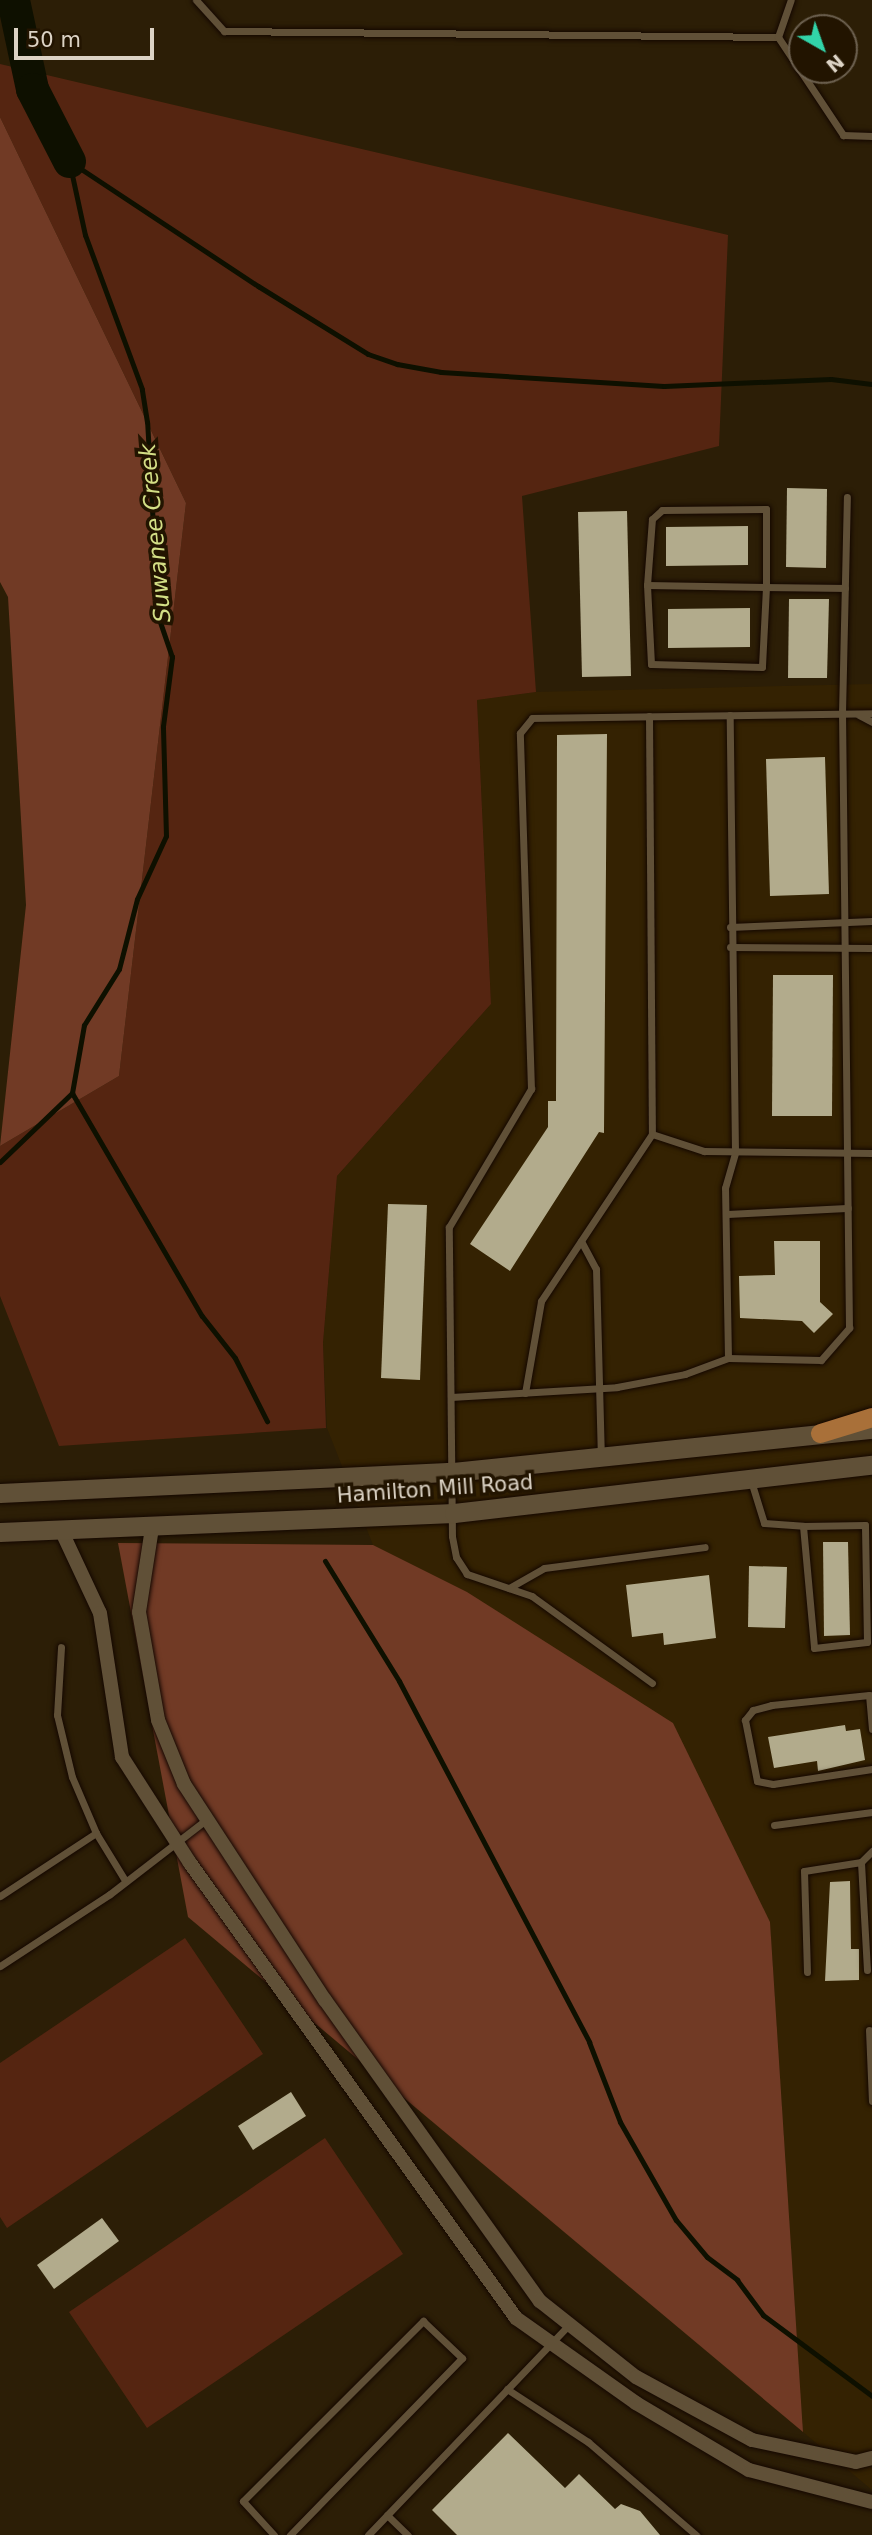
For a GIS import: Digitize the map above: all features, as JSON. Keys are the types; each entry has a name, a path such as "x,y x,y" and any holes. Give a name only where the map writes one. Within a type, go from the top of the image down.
{"main road":[{"path":"820,1433 872,1417"},
{"name":"Hamilton Mill Road","path":"0,1493 453,1472 602,1459 872,1429"},
{"name":"Hamilton Mill Road","path":"0,1532 62,1532 454,1513 872,1465"}],"street":[{"path":"152,1528 139,1612 158,1720 184,1784 467,2204 540,2301 636,2377 752,2440 856,2462 872,2458"},
{"path":"62,1532 100,1613 122,1756 177,1843 471,2262 516,2318 549,2346 749,2470 872,2502"}],"lane":[{"path":"196,0 224,31 778,37"},
{"path":"778,37 791,0"},
{"path":"778,37 843,135 872,136"},
{"path":"451,1397 596,1388 685,1374 728,1357 821,1360 849,1328 842,713 847,497"},
{"path":"670,507 766,509 766,587 762,667 650,664 647,585 652,519 670,507"},
{"path":"647,585 845,588"},
{"path":"855,713 872,722"},
{"path":"652,1683 532,1596 467,1574 456,1557 449,1227 531,1089 520,733 532,718 872,713"},
{"path":"728,1357 725,1188 735,1152 730,947 730,715"},
{"path":"525,1393 541,1301 652,1134 649,716"},
{"path":"730,927 872,921"},
{"path":"730,947 872,948"},
{"path":"652,1134 704,1151 872,1153"},
{"path":"726,1214 848,1208"},
{"path":"581,1241 596,1269 596,1388 602,1459"},
{"path":"751,1480 764,1523 803,1526 865,1525 870,1601 867,1642 814,1648 803,1526"},
{"path":"509,1588 544,1568 705,1547"},
{"path":"61,1647 57,1715 72,1777 96,1833 125,1882"},
{"path":"872,1729 869,1695 772,1704 753,1710 745,1720 757,1781 773,1784 872,1769"},
{"path":"774,1825 872,1812"},
{"path":"0,1966 125,1882 206,1819"},
{"path":"0,1896 96,1833"},
{"path":"807,1972 804,1871 861,1862 872,1851"},
{"path":"861,1862 867,1970"},
{"path":"869,2030 872,2102"},
{"path":"274,2535 243,2501 423,2321 462,2358 290,2535"},
{"path":"368,2535 570,2324"},
{"path":"507,2389 588,2442 696,2535"},
{"path":"387,2515 408,2535"}],"shaded area":[{"path":"0,64 728,235 719,446 522,496 536,692 477,700 491,1004 337,1176 323,1343 326,1428 59,1446 0,1296 0,1146 119,1076 186,503 0,117"},
{"path":"0,117 186,503 119,1076 0,1146 26,905 8,597 0,582"},
{"path":"872,684 872,2490 803,2432 770,1922 673,1723 467,1592 373,1545 327,1428 323,1343 337,1176 491,1004 477,700 536,692"},
{"path":"118,1543 373,1545 467,1592 673,1723 770,1922 803,2432 188,1917"},
{"path":"185,1938 263,2054 7,2228 0,2217 0,2063"},
{"path":"325,2138 403,2254 147,2428 69,2312"}],"building":[{"path":"787,488 827,489 826,568 786,567"},
{"path":"627,511 631,676 582,677 578,512"},
{"path":"748,526 748,565 666,566 666,527"},
{"path":"789,599 829,599 827,678 788,678"},
{"path":"750,608 750,647 668,648 668,609"},
{"path":"607,734 604,1133 599,1132 510,1271 470,1244 548,1127 548,1101 556,1101 557,735"},
{"path":"825,757 829,894 770,896 766,759"},
{"path":"773,975 833,975 832,1116 772,1116"},
{"path":"388,1204 427,1205 420,1380 381,1378"},
{"path":"774,1241 820,1241 820,1302 833,1314 814,1333 802,1321 740,1318 739,1276 775,1275"},
{"path":"823,1542 848,1542 850,1635 824,1636"},
{"path":"749,1566 787,1567 785,1628 748,1627"},
{"path":"709,1575 716,1638 664,1645 663,1633 632,1637 626,1585"},
{"path":"845,1725 846,1731 860,1729 865,1760 818,1771 817,1761 774,1768 768,1737"},
{"path":"850,1881 851,1949 859,1949 859,1980 825,1981 830,1882"},
{"path":"291,2092 306,2116 253,2150 238,2126"},
{"path":"102,2218 119,2241 54,2289 37,2265"},
{"path":"508,2433 565,2488 579,2474 615,2509 621,2504 640,2511 660,2535 457,2535 432,2510"}],"waterway":[{"name":"Suwanee Creek","path":"13,0 32,89 69,161"},
{"path":"69,161 258,286 368,354 397,364 441,372 664,386 831,379 872,384"},
{"name":"Suwanee Creek","path":"0,1162 72,1093 84,1025 119,969 137,899 166,836 163,726 172,657 158,616 147,422 142,389 85,235 69,161"},
{"path":"72,1093 202,1316 235,1358 267,1421"},
{"path":"325,1561 399,1681 589,2042 620,2122 676,2220 707,2257 737,2280 763,2315 872,2396"}]}
